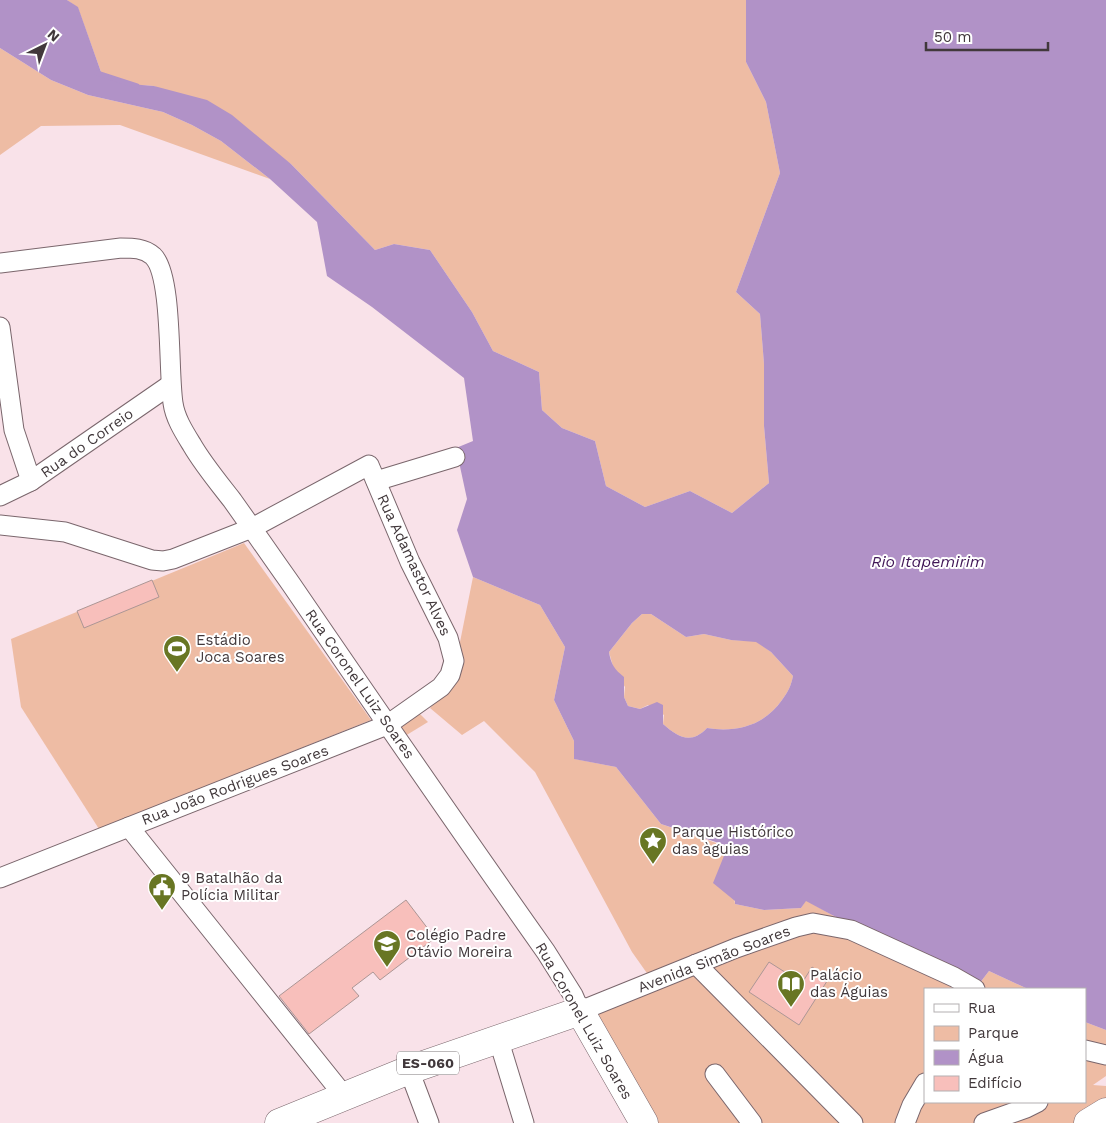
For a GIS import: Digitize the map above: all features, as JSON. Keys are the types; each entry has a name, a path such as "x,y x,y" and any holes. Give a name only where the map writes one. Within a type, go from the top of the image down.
{"main road":[{"name":"ES-060","path":"279,1123 408,1070 580,1011"},
{"name":"Rua Coronel Luiz Soares","path":"580,1011 644,1123"},
{"path":"1088,1123 1106,1112"}],"street":[{"name":"Rua Coronel Luiz Soares","path":"0,263 121,248 136,248 146,251 158,262 165,291 168,315 170,385 176,417 186,436 546,952 573,995 580,1011"},
{"path":"0,327 14,430 31,481"},
{"name":"Rua do Correio","path":"0,496 31,481 170,385"},
{"path":"0,525 65,532 152,560 163,561 173,559 252,528 372,473 455,457"},
{"name":"Rua Adamastor Alves","path":"372,473 410,562 448,638 453,654 453,667"},
{"name":"Rua João Rodrigues Soares","path":"0,878 388,725 441,687 450,675 453,667"},
{"path":"128,826 345,1097"},
{"name":"Avenida Simão Soares","path":"580,1011 736,948 796,927 813,924 851,930 954,977 973,988"},
{"path":"696,964 853,1123"},
{"path":"498,1038 524,1123"},
{"path":"1086,1050 1106,1055"},
{"path":"408,1070 429,1123"},
{"path":"715,1074 752,1123"},
{"path":"905,1123 912,1105 924,1085"},
{"path":"984,1123 1036,1103"}],"green space":[{"path":"67,0 746,0 746,62 766,102 780,173 736,292 760,314 764,364 764,426 769,483 732,513 690,491 645,507 606,486 595,441 562,428 542,410 539,372 493,351 472,312 430,250 394,244 375,250 291,164 154,86 126,84 106,76 101,72 78,8"},
{"path":"0,48 51,80 88,95 163,112 192,125 221,141 270,179 120,125 41,126 0,155"},
{"name":"Estádio Joca Soares","path":"244,543 371,720 99,829 21,707 11,639"},
{"name":"Parque Histórico das àguias","path":"473,577 540,605 565,647 554,700 574,741 575,759 616,767 661,824 728,847 735,904 764,910 801,908 806,900 832,915 979,984 989,971 1026,988 924,988 924,1103 1086,1103 1086,1022 1106,1030 1106,1076 1093,1085 1106,1086 1106,1105 1077,1123 655,1123 584,1015 656,986 632,952 535,772 484,721 462,735 430,708 458,675 460,642"},
{"path":"642,614 651,614 686,637 704,634 731,640 756,641 771,652 793,676 788,692 767,716 749,725 729,729 707,728 690,738 679,735 663,724 664,715 648,705 640,709 628,706 624,697 625,687 614,670 609,652 632,623"},
{"path":"419,713 428,722 405,736 397,725"}],"water":[{"name":"Rio Itapemirim","path":"0,0 67,0 78,7 101,72 106,77 130,84 154,86 207,100 232,115 291,164 375,250 394,244 430,250 472,312 493,351 539,372 542,410 562,428 595,441 606,486 645,507 690,491 732,513 769,483 764,426 764,364 760,314 736,292 780,173 766,102 746,62 746,0 1106,0 1106,1030 1086,1022 1086,988 1026,988 989,971 979,984 806,901 801,908 764,910 735,904 735,901 713,883 728,846 661,824 616,767 574,759 574,741 554,700 565,647 540,605 473,577 457,530 467,499 456,448 473,441 464,378 372,307 327,276 317,222 270,179 221,141 163,112 88,95 51,80 0,48","holes":["642,614 651,614 686,637 704,634 731,640 756,642 771,652 793,676 788,692 775,709 758,721 739,728 707,728 690,738 679,735 663,724 663,705 657,702 640,709 628,706 624,697 624,677 612,663 609,652 632,623"]}],"building":[{"path":"152,580 159,597 84,628 77,611"},
{"path":"406,900 435,938 380,980 373,972 352,988 359,996 309,1034 279,996"},
{"name":"Palácio das Águias","path":"769,962 802,983 812,967 829,978 799,1025 749,992"}],"waterway":[{"path":"97,73 137,86"}],"place":[{"name":"Estádio Joca Soares","path":"177,673"},
{"name":"Parque Histórico das àguias","path":"653,865"},
{"name":"9 Batalhão da Polícia Militar","path":"162,911"},
{"name":"Colégio Padre Otávio Moreira","path":"387,968"},
{"name":"Palácio das Águias","path":"791,1008"}]}
